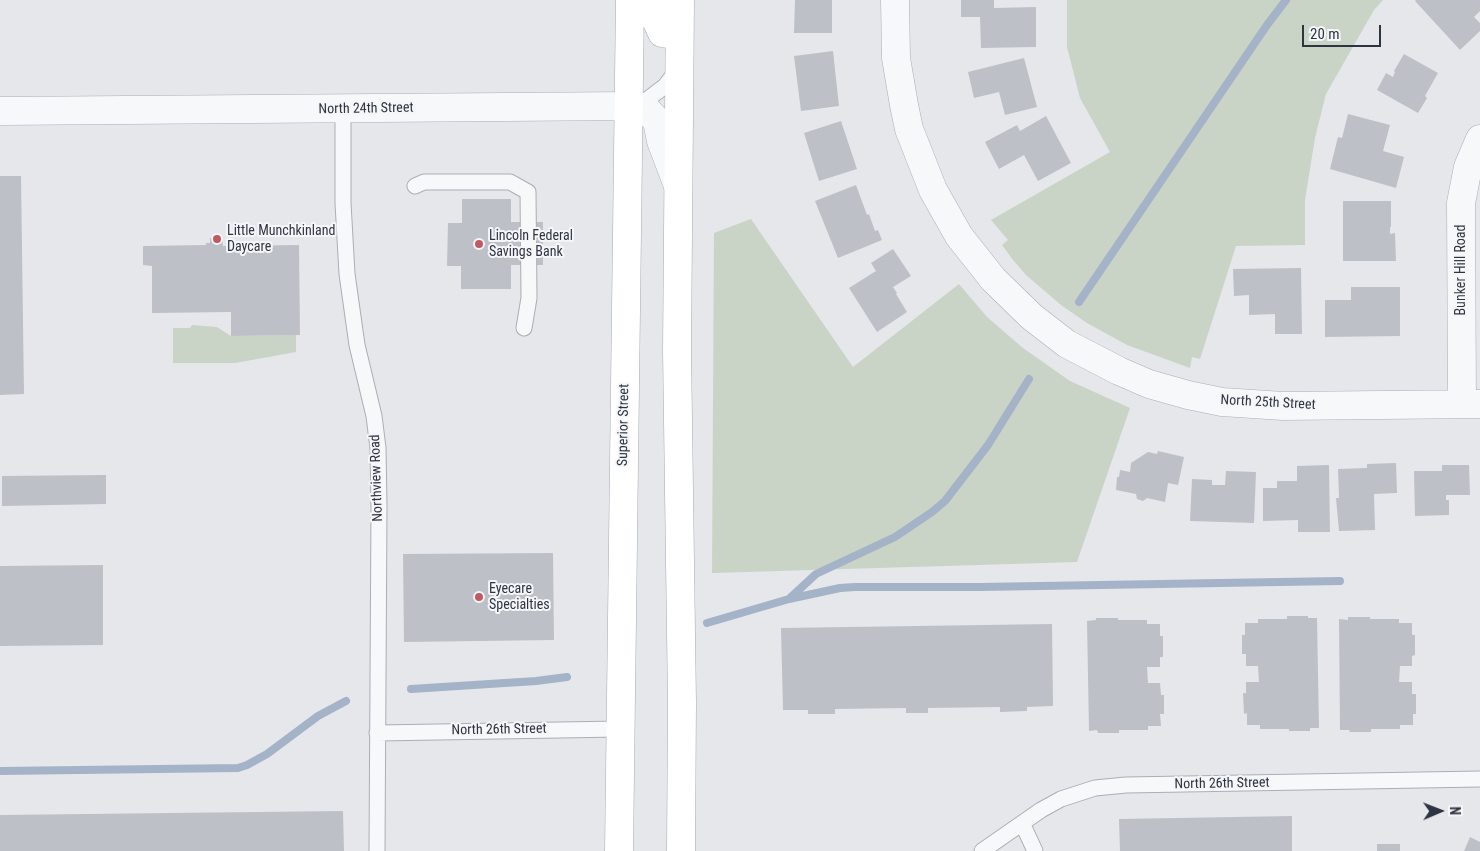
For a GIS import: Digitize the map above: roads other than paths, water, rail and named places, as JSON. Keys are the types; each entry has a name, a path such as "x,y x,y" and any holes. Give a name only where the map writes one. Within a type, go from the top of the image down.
{"main road":[{"name":"Superior Street","path":"619,851 630,0"},
{"path":"672,4 680,66 677,350 681,589 681,851"}],"street":[{"name":"North 25th Street","path":"895,0 896,58 904,105 912,137 932,190 959,236 993,279 1032,317 1067,344 1111,368 1150,384 1183,394 1222,402 1283,406 1471,404"},
{"name":"North 24th Street","path":"0,111 630,106 647,110 657,121 661,141 678,187"},
{"name":"Bunker Hill Road","path":"1471,404 1461,203 1468,166 1480,139"}],"lane":[{"path":"630,106 648,99 665,86 680,66"},
{"name":"Northview Road","path":"343,109 343,203 348,274 358,345 374,416 378,448 377,851"},
{"path":"415,186 424,182 510,182 528,192 529,298 524,328"},
{"name":"North 26th Street","path":"377,733 620,729"},
{"name":"North 26th Street","path":"982,851 1041,810 1068,796 1095,788 1126,785 1480,779"},
{"path":"1022,824 1034,851"}],"waterway":[{"path":"1079,302 1267,25 1286,0"},
{"path":"790,598 816,574 895,537 945,501 988,445 1029,379"},
{"path":"707,623 789,599 840,588 855,587 980,587 1340,581"},
{"path":"411,689 536,681 567,677"},
{"path":"0,771 238,768 267,754 318,716 346,701"}],"place":[{"name":"Little Munchkinland Daycare","path":"217,239"},
{"name":"Lincoln Federal Savings Bank","path":"479,244"},
{"name":"Eyecare Specialties","path":"479,597"}]}
